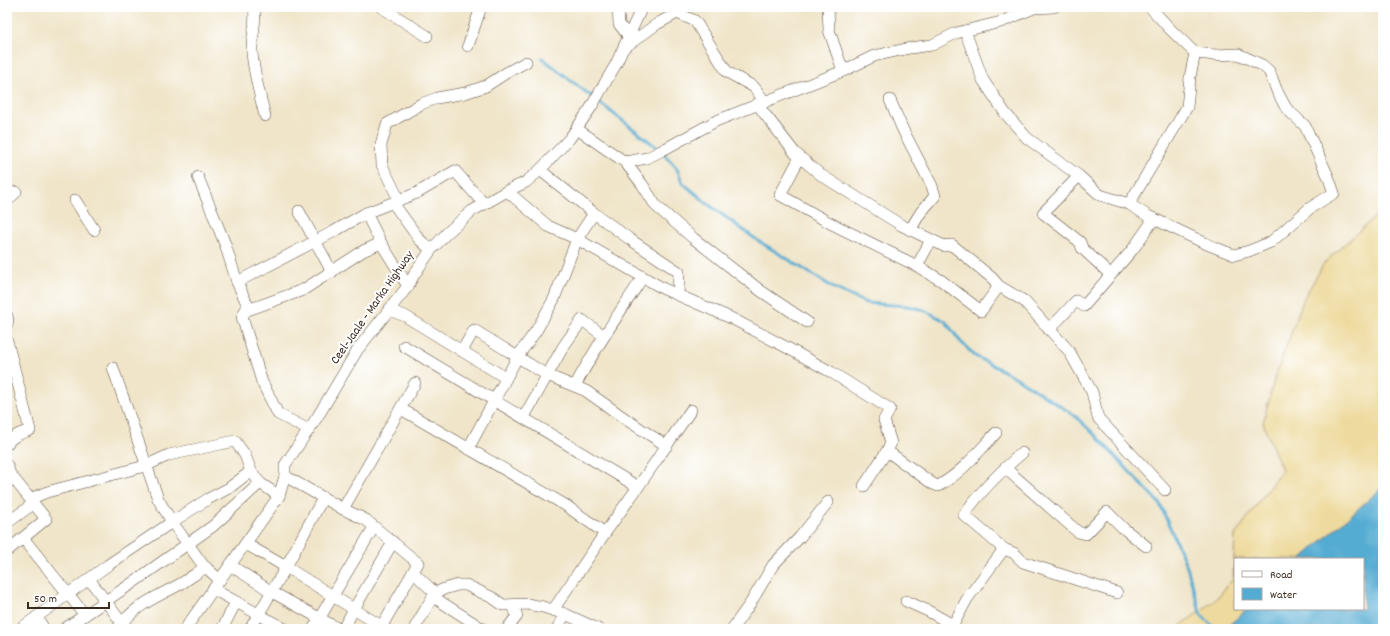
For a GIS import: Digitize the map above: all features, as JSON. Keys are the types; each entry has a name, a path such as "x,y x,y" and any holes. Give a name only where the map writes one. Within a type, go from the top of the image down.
{"street":[{"path":"254,7 256,15 252,52 265,116"},
{"path":"381,7 427,36"},
{"path":"468,46 481,7"},
{"path":"618,7 619,24 629,37"},
{"name":"Ceel-Jaale - Marka Highway","path":"185,629 279,496 285,476 285,465 309,430 358,349 408,286 431,250 461,220 472,211 526,182 540,170 570,138 592,105 616,64 642,7"},
{"path":"828,7 829,30 843,70"},
{"path":"625,162 647,158 661,152 716,121 874,56 932,45 956,33 1001,22 1034,7 1054,7"},
{"path":"965,31 983,80 1005,113 1027,138 1079,176 1100,195 1129,204 1154,219 1209,245 1234,254 1249,251 1271,242 1310,208 1334,193 1305,126 1286,108 1269,71 1262,65 1238,54 1216,55 1195,53 1150,7"},
{"path":"623,49 656,24 681,10 695,21 727,72 754,87 761,103 795,153 821,175 901,225 944,246 952,245 992,278 999,286 1024,301 1069,351 1092,392 1098,418 1165,490"},
{"path":"1129,204 1188,107 1190,77 1195,53"},
{"path":"431,250 418,239 396,202 382,165 381,145 387,124 421,104 436,98 465,93 486,86 526,62"},
{"path":"890,100 903,130 932,186 935,196 921,212 910,230"},
{"path":"577,129 625,162 642,184 656,206 693,238 761,291 807,322"},
{"path":"800,157 780,195 830,223 917,266 942,281 981,311 999,286"},
{"path":"540,170 594,213 679,272 678,295"},
{"path":"237,282 366,213 396,202 455,171 484,204"},
{"path":"1079,176 1043,213 1080,242 1082,248 1111,275"},
{"path":"198,177 225,244 237,282 248,306 242,317 262,382 278,414 309,430"},
{"path":"507,191 548,226 578,240 664,290 730,318 784,346 831,372 890,409 884,420 891,443 864,486"},
{"path":"7,201 16,192"},
{"path":"75,200 94,230"},
{"path":"299,211 332,272"},
{"path":"366,213 381,243 408,286"},
{"path":"468,449 518,356 536,331 554,299 578,240 594,213"},
{"path":"1049,330 1076,301 1084,306 1133,249 1154,219"},
{"path":"917,266 931,240"},
{"path":"245,312 303,290 363,251 381,243"},
{"path":"575,386 604,336 643,277"},
{"path":"389,310 404,316 506,378"},
{"path":"7,316 7,325"},
{"path":"524,417 547,375 582,320 604,336"},
{"path":"462,351 474,330 547,375 586,391 667,446"},
{"path":"7,341 30,430 11,438 7,444"},
{"path":"404,346 638,487"},
{"path":"113,368 145,466 158,500 172,522 217,584 236,602 285,629"},
{"path":"343,509 415,383"},
{"path":"401,409 565,505 605,533"},
{"path":"553,610 691,410"},
{"path":"887,451 938,486 964,468 996,433"},
{"path":"7,523 31,501 47,492 145,466 169,455 235,441 246,456 251,472 260,483 279,496"},
{"path":"1022,453 1005,468 973,502 964,516 1004,549 1014,553 1023,562 1117,593"},
{"path":"7,465 10,474 46,519 7,551"},
{"path":"1005,468 1078,532 1086,534 1107,512 1123,528 1146,546"},
{"path":"20,629 172,522 208,499 229,488 251,472"},
{"path":"246,544 286,567 383,628 418,563 366,520 343,509 285,476"},
{"path":"64,629 213,526 260,483"},
{"path":"250,629 286,567 323,498"},
{"path":"732,629 750,604 773,565 800,537 828,502"},
{"path":"312,629 374,527"},
{"path":"24,538 85,615"},
{"path":"343,629 393,542"},
{"path":"906,601 928,611 952,627 967,599 1004,549"},
{"path":"230,565 272,592 339,629"},
{"path":"89,579 105,600 119,626 135,609 148,600 182,583 206,567"},
{"path":"413,572 435,593 438,600 478,628"},
{"path":"414,629 435,593 444,588 458,585 466,585 493,598 503,605 527,604 553,610 566,614 598,629"},
{"path":"222,629 236,602"},
{"path":"507,629 517,616 513,605"},
{"path":"557,629 566,614"},
{"path":"37,617 44,629"}],"sand":[{"path":"1383,207 1383,487 1302,558 1234,558 1234,610 1246,610 1225,629 1176,629 1215,600 1233,579 1235,535 1282,470 1263,423 1274,380 1304,298 1325,262 1378,214"}],"water":[{"path":"1383,487 1383,629 1225,629 1246,610 1364,610 1364,558 1302,558"}],"waterway":[{"path":"542,58 659,149"},
{"path":"663,153 676,167 683,183 709,205 757,240 834,288 866,303 907,306 924,310 945,321 960,341 975,356 1015,377 1074,415 1096,436 1160,504 1187,567 1201,615 1216,629"}]}
